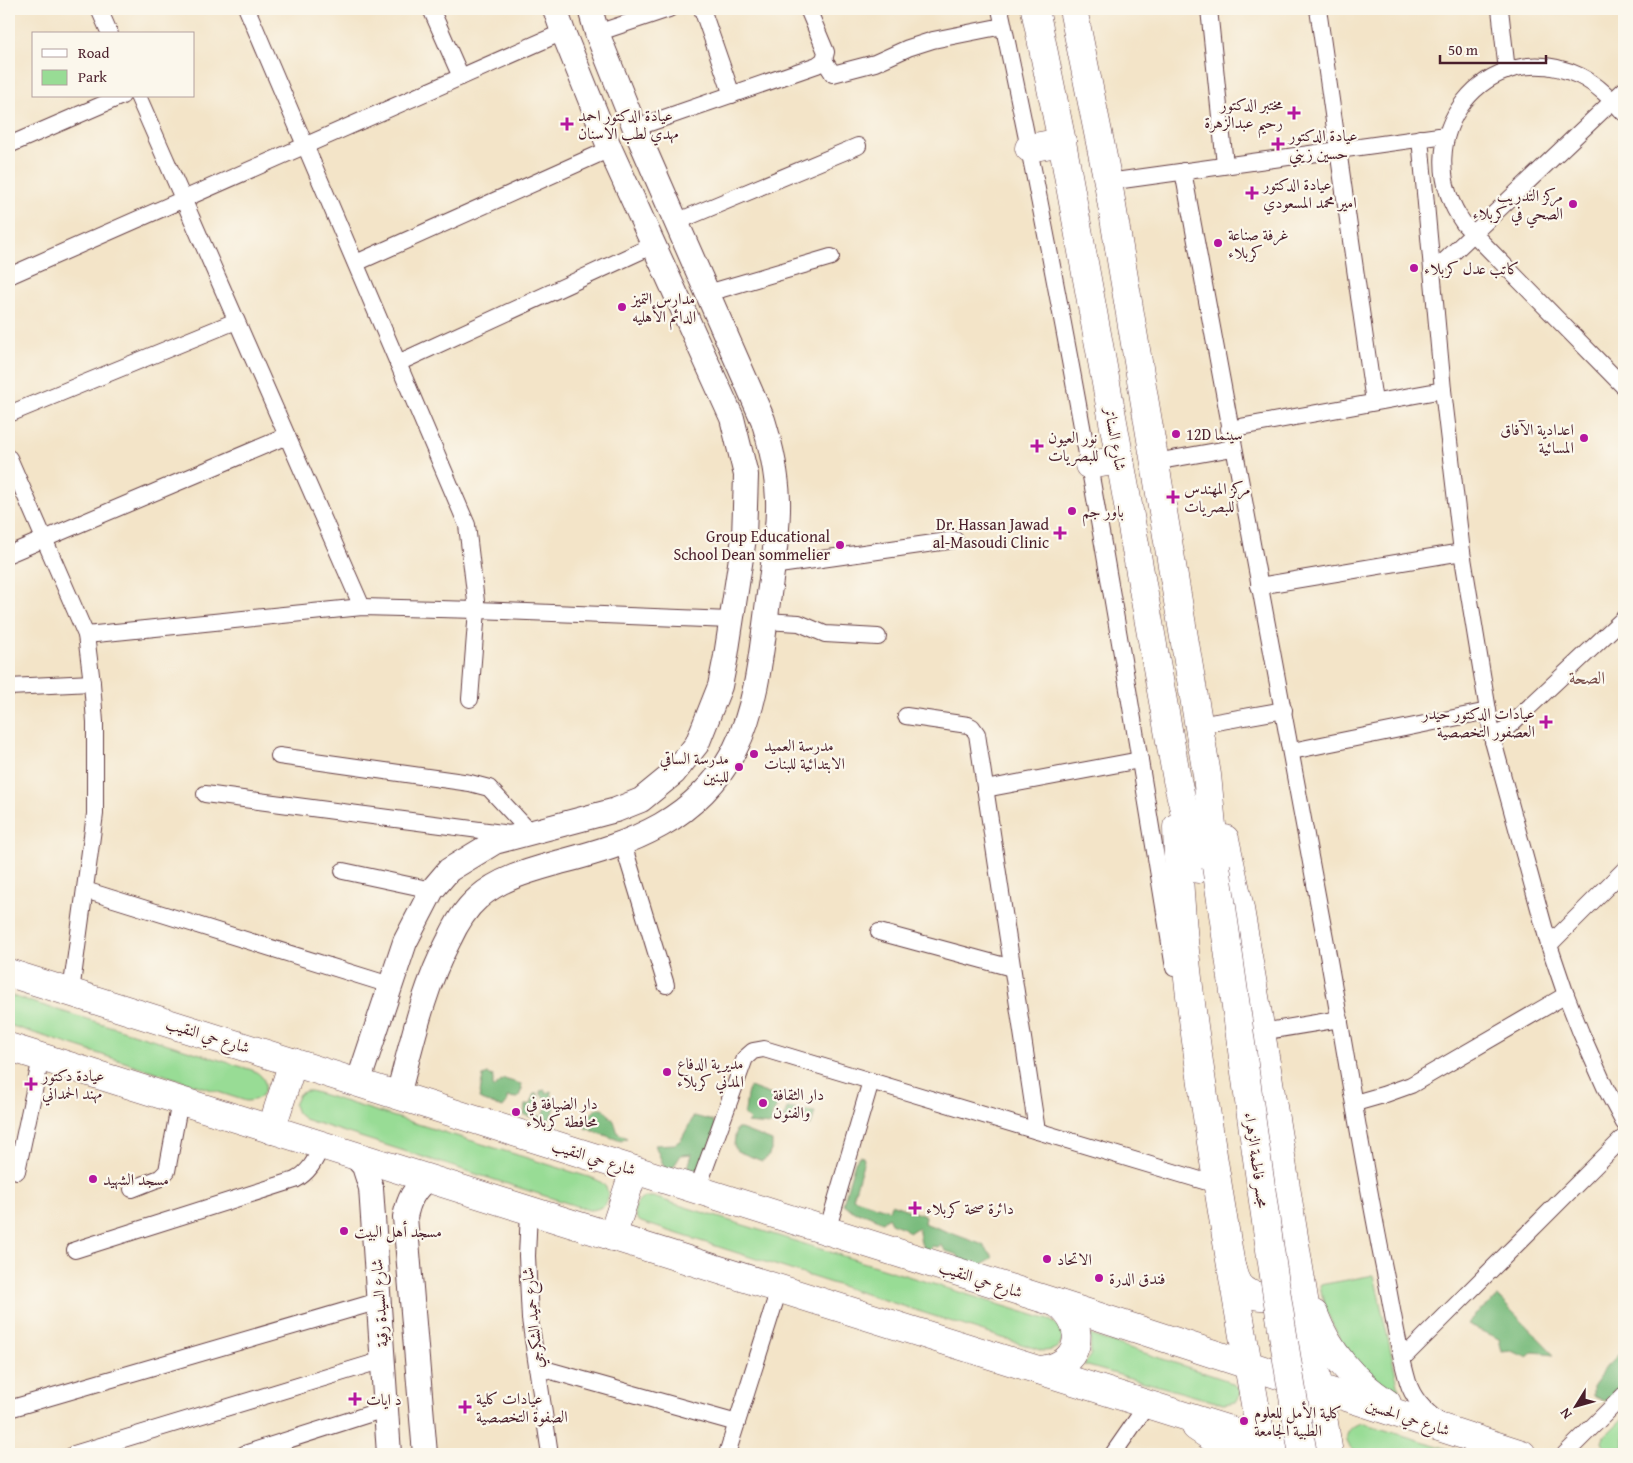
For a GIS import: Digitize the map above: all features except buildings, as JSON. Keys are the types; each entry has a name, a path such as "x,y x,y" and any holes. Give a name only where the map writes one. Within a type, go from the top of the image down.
{"highway":[{"name":"شارع السناتر","path":"1036,9 1062,142 1177,780 1207,867"},
{"path":"1073,9 1108,182 1207,775 1222,824 1231,865 1261,1032 1329,1454"},
{"path":"1043,44 1046,32 1056,25 1065,25 1072,29 1078,40"},
{"path":"1029,148 1062,142"},
{"path":"1089,465 1120,460"},
{"path":"1207,775 1207,867"},
{"path":"1177,780 1177,860 1181,916 1194,1032 1217,1185 1262,1447"},
{"name":"مجسر فاطمة الزهراء","path":"1207,867 1224,1026 1265,1331 1286,1454"},
{"name":"مجسر فاطمة الزهراء","path":"1207,867 1240,1025 1281,1330 1305,1454"},
{"name":"شارع حي النقيب","path":"9,973 1180,1343"},
{"path":"9,1047 1158,1408 1262,1447 1305,1454"},
{"path":"271,1130 293,1062"},
{"path":"612,1237 634,1170"},
{"path":"1232,1269 1238,1285 1245,1290 1261,1296 1270,1296 1286,1289 1291,1283 1298,1267 1298,1258"},
{"path":"1298,1258 1316,1318 1336,1354 1352,1374 1370,1391 1417,1420"},
{"path":"1180,1343 1204,1344 1218,1339 1228,1327 1238,1302"},
{"path":"1038,1370 1050,1370 1062,1365 1076,1345 1077,1333 1074,1321 1067,1310 1057,1303"},
{"name":"شارع حي الحسين","path":"1180,1343 1522,1454"},
{"path":"1158,1408 1203,1431 1230,1454"}],"main road":[{"path":"358,1083 405,942 432,890 450,870 472,854 495,842 616,810 641,800 674,773 697,744 720,686 726,656 744,538 746,474 732,418 610,149 555,9"},
{"path":"398,1096 422,1005 438,960 460,917 478,898 500,883 532,870 623,844 660,826 684,810 709,786 726,765 736,748 748,714 757,678 772,566 778,502 776,471 770,442 763,420 635,128 597,33 590,9"},
{"name":"شارع السيدة رقية","path":"355,1156 364,1166 371,1188 389,1454"},
{"name":"شارع السيدة رقية","path":"425,1454 405,1218 408,1205 416,1188 428,1179"}],"street":[{"path":"99,9 109,32"},
{"path":"247,9 467,525 477,610 470,699"},
{"path":"431,9 461,77"},
{"path":"597,33 669,9"},
{"path":"702,9 732,95"},
{"path":"635,128 817,65 824,60 826,52 808,9"},
{"path":"1000,9 1029,148 1089,465 1178,992 1194,1032"},
{"path":"1208,9 1225,166"},
{"path":"1318,9 1374,402"},
{"path":"1500,9 1507,71"},
{"path":"824,60 833,74 875,64 908,48 933,40 1003,26"},
{"path":"9,276 563,32"},
{"path":"1434,271 1473,233 1620,102 1591,82 1576,74 1559,69 1536,67 1507,71 1485,82 1471,94 1459,109 1446,135 1443,163 1447,191 1459,216 1473,233 1624,387"},
{"path":"9,145 117,98"},
{"path":"139,98 362,607"},
{"path":"1108,182 1446,135"},
{"path":"1420,138 1434,271 1443,390 1462,552 1492,741 1549,945 1566,995 1605,1087 1624,1123"},
{"path":"676,222 858,146"},
{"path":"356,263 610,149"},
{"path":"1183,171 1233,448 1292,751 1376,1226 1402,1358 1410,1388 1420,1404 1437,1420 1459,1434"},
{"path":"398,363 654,245"},
{"path":"708,293 831,257"},
{"path":"9,414 236,321"},
{"path":"1230,429 1443,390"},
{"path":"9,554 287,436"},
{"path":"1155,462 1233,448"},
{"path":"9,458 86,635 92,682 95,722 95,814 71,992"},
{"path":"772,566 955,540"},
{"path":"1259,586 1462,552"},
{"path":"86,635 362,607 730,620"},
{"path":"1492,741 1624,618"},
{"path":"765,621 799,624 824,634 878,637"},
{"path":"9,687 92,682"},
{"path":"1199,725 1284,710"},
{"path":"1292,751 1488,711"},
{"path":"906,716 972,727 977,734 1037,1131"},
{"path":"278,756 470,783 489,788 524,833"},
{"path":"985,789 1140,760"},
{"path":"205,794 524,833"},
{"path":"623,844 666,985"},
{"path":"1549,945 1624,870"},
{"path":"343,872 432,890"},
{"path":"85,890 390,985"},
{"path":"879,932 1012,968"},
{"path":"1355,1102 1411,1085 1566,995"},
{"path":"1261,1032 1340,1019"},
{"path":"697,1190 745,1058 752,1051 764,1049 1217,1185"},
{"path":"17,1171 41,1058"},
{"path":"827,1230 871,1081"},
{"path":"132,1189 160,1178 167,1171 180,1101"},
{"path":"1402,1358 1624,1138"},
{"path":"75,1250 295,1180 311,1168 322,1146"},
{"name":"شارع حميد الشكرجي","path":"529,1211 527,1287 550,1454"},
{"path":"727,1454 780,1289"},
{"path":"9,1409 379,1301"},
{"path":"74,1454 382,1360"},
{"path":"537,1367 736,1424"},
{"path":"1565,1454 1624,1395"},
{"path":"1113,1454 1158,1408"},
{"path":"244,1454 385,1409"}],"green space":[{"path":"9,995 252,1070 263,1078 265,1088 259,1097 246,1101 9,1025"},
{"path":"488,1074 493,1076 493,1088 504,1079 521,1084 522,1089 518,1098 507,1097 507,1103 503,1108 479,1099 483,1076"},
{"path":"750,1087 780,1098 772,1115 771,1125 747,1123 750,1120 744,1115"},
{"path":"545,1090 546,1093 551,1091 552,1097 556,1099 554,1111 550,1119 548,1121 524,1115 525,1105 531,1104 535,1093 537,1093 539,1098 535,1115 543,1117 548,1100 541,1095 540,1091"},
{"path":"306,1091 595,1179 606,1187 608,1198 602,1206 589,1210 304,1119 297,1113 294,1105 299,1094"},
{"path":"597,1108 603,1108 614,1121 618,1133 627,1138 621,1141 585,1128 590,1115"},
{"path":"787,1108 815,1112 811,1125 805,1126 799,1122 783,1121"},
{"path":"694,1116 713,1121 716,1128 695,1184 684,1182 692,1154 681,1155 672,1169 665,1169 655,1145 675,1144 681,1140"},
{"path":"736,1129 741,1129 772,1141 772,1148 768,1157 762,1161 737,1151 734,1145"},
{"path":"859,1156 863,1157 864,1160 853,1198 889,1210 891,1204 925,1216 924,1223 983,1245 993,1257 981,1264 959,1263 958,1255 946,1251 941,1245 937,1247 932,1246 929,1252 924,1250 918,1227 909,1233 904,1228 891,1223 888,1217 882,1222 869,1215 853,1211 843,1204 855,1162"},
{"path":"653,1197 1049,1320 1060,1329 1062,1334 1061,1344 1051,1350 1043,1351 641,1222 637,1219 634,1211 640,1200"},
{"path":"1374,1275 1399,1389 1381,1383 1360,1364 1341,1340 1327,1313 1323,1299 1320,1285"},
{"path":"1498,1297 1554,1354 1533,1352 1527,1357 1511,1351 1502,1352 1499,1339 1468,1325 1475,1314"},
{"path":"1090,1335 1226,1380 1236,1386 1240,1392 1239,1397 1236,1402 1223,1404 1084,1365 1091,1354"},
{"path":"1624,1349 1624,1384 1611,1398 1604,1401 1593,1396 1593,1385 1607,1366"},
{"path":"1624,1417 1624,1454 1611,1451 1602,1442 1604,1437"},
{"path":"1362,1423 1465,1454 1367,1454 1359,1452 1348,1444 1347,1436 1354,1426"}],"place":[{"name":"مختبر الدكتور رحيم عبدالزهرة","path":"1294,113"},
{"name":"عيادة الدكتور احمد مهدي لطب الاسنان","path":"567,124"},
{"name":"عيادة الدكتور حسين زيني","path":"1278,144"},
{"name":"عيادة الدكتور امير محمد المسعودي","path":"1252,193"},
{"name":"مركز التدريب الصحي في كربلاء","path":"1573,204"},
{"name":"غرفة صناعة كربلاء","path":"1218,243"},
{"name":"كاتب عدل كربلاء","path":"1414,268"},
{"name":"مدارس التميز الدائم الأهليه","path":"622,307"},
{"name":"12D سينما","path":"1176,434"},
{"name":"اعدادية الآفاق المسائية","path":"1584,438"},
{"name":"نور العيون للبصريات","path":"1037,446"},
{"name":"مركز المهندس للبصريات","path":"1173,497"},
{"name":"باور جم","path":"1072,511"},
{"name":"Dr. Hassan Jawad al-Masoudi Clinic","path":"1060,533"},
{"name":"Group Educational School Dean sommelier","path":"840,545"},
{"name":"عيادات الدكتور حيدر العصفور التخصصية","path":"1546,722"},
{"name":"مدرسة العميد الابتدائية للبنات","path":"754,754"},
{"name":"مدرسة الساقي للبنين","path":"739,767"},
{"name":"مديرية الدفاع المدني كربلاء","path":"667,1072"},
{"name":"عيادة دكتور مهند الحمداني","path":"31,1084"},
{"name":"دار الثقافة والفنون","path":"763,1103"},
{"name":"دار الضيافة في محافطة كربلاء","path":"516,1112"},
{"name":"مسجد الشهيد","path":"93,1179"},
{"name":"دائرة صحة كربلاء","path":"915,1208"},
{"name":"مسجد أهل البيت","path":"344,1231"},
{"name":"الاتحاد","path":"1047,1259"},
{"name":"فندق الدرة","path":"1099,1278"},
{"name":"د ايات","path":"355,1399"},
{"name":"عيادات كلية الصفوة التخصصية","path":"465,1407"},
{"name":"كلية الأمل للعلوم الطبية الجامعة","path":"1244,1421"}],"district":[{"name":"الصحة","path":"1587,677"}]}
